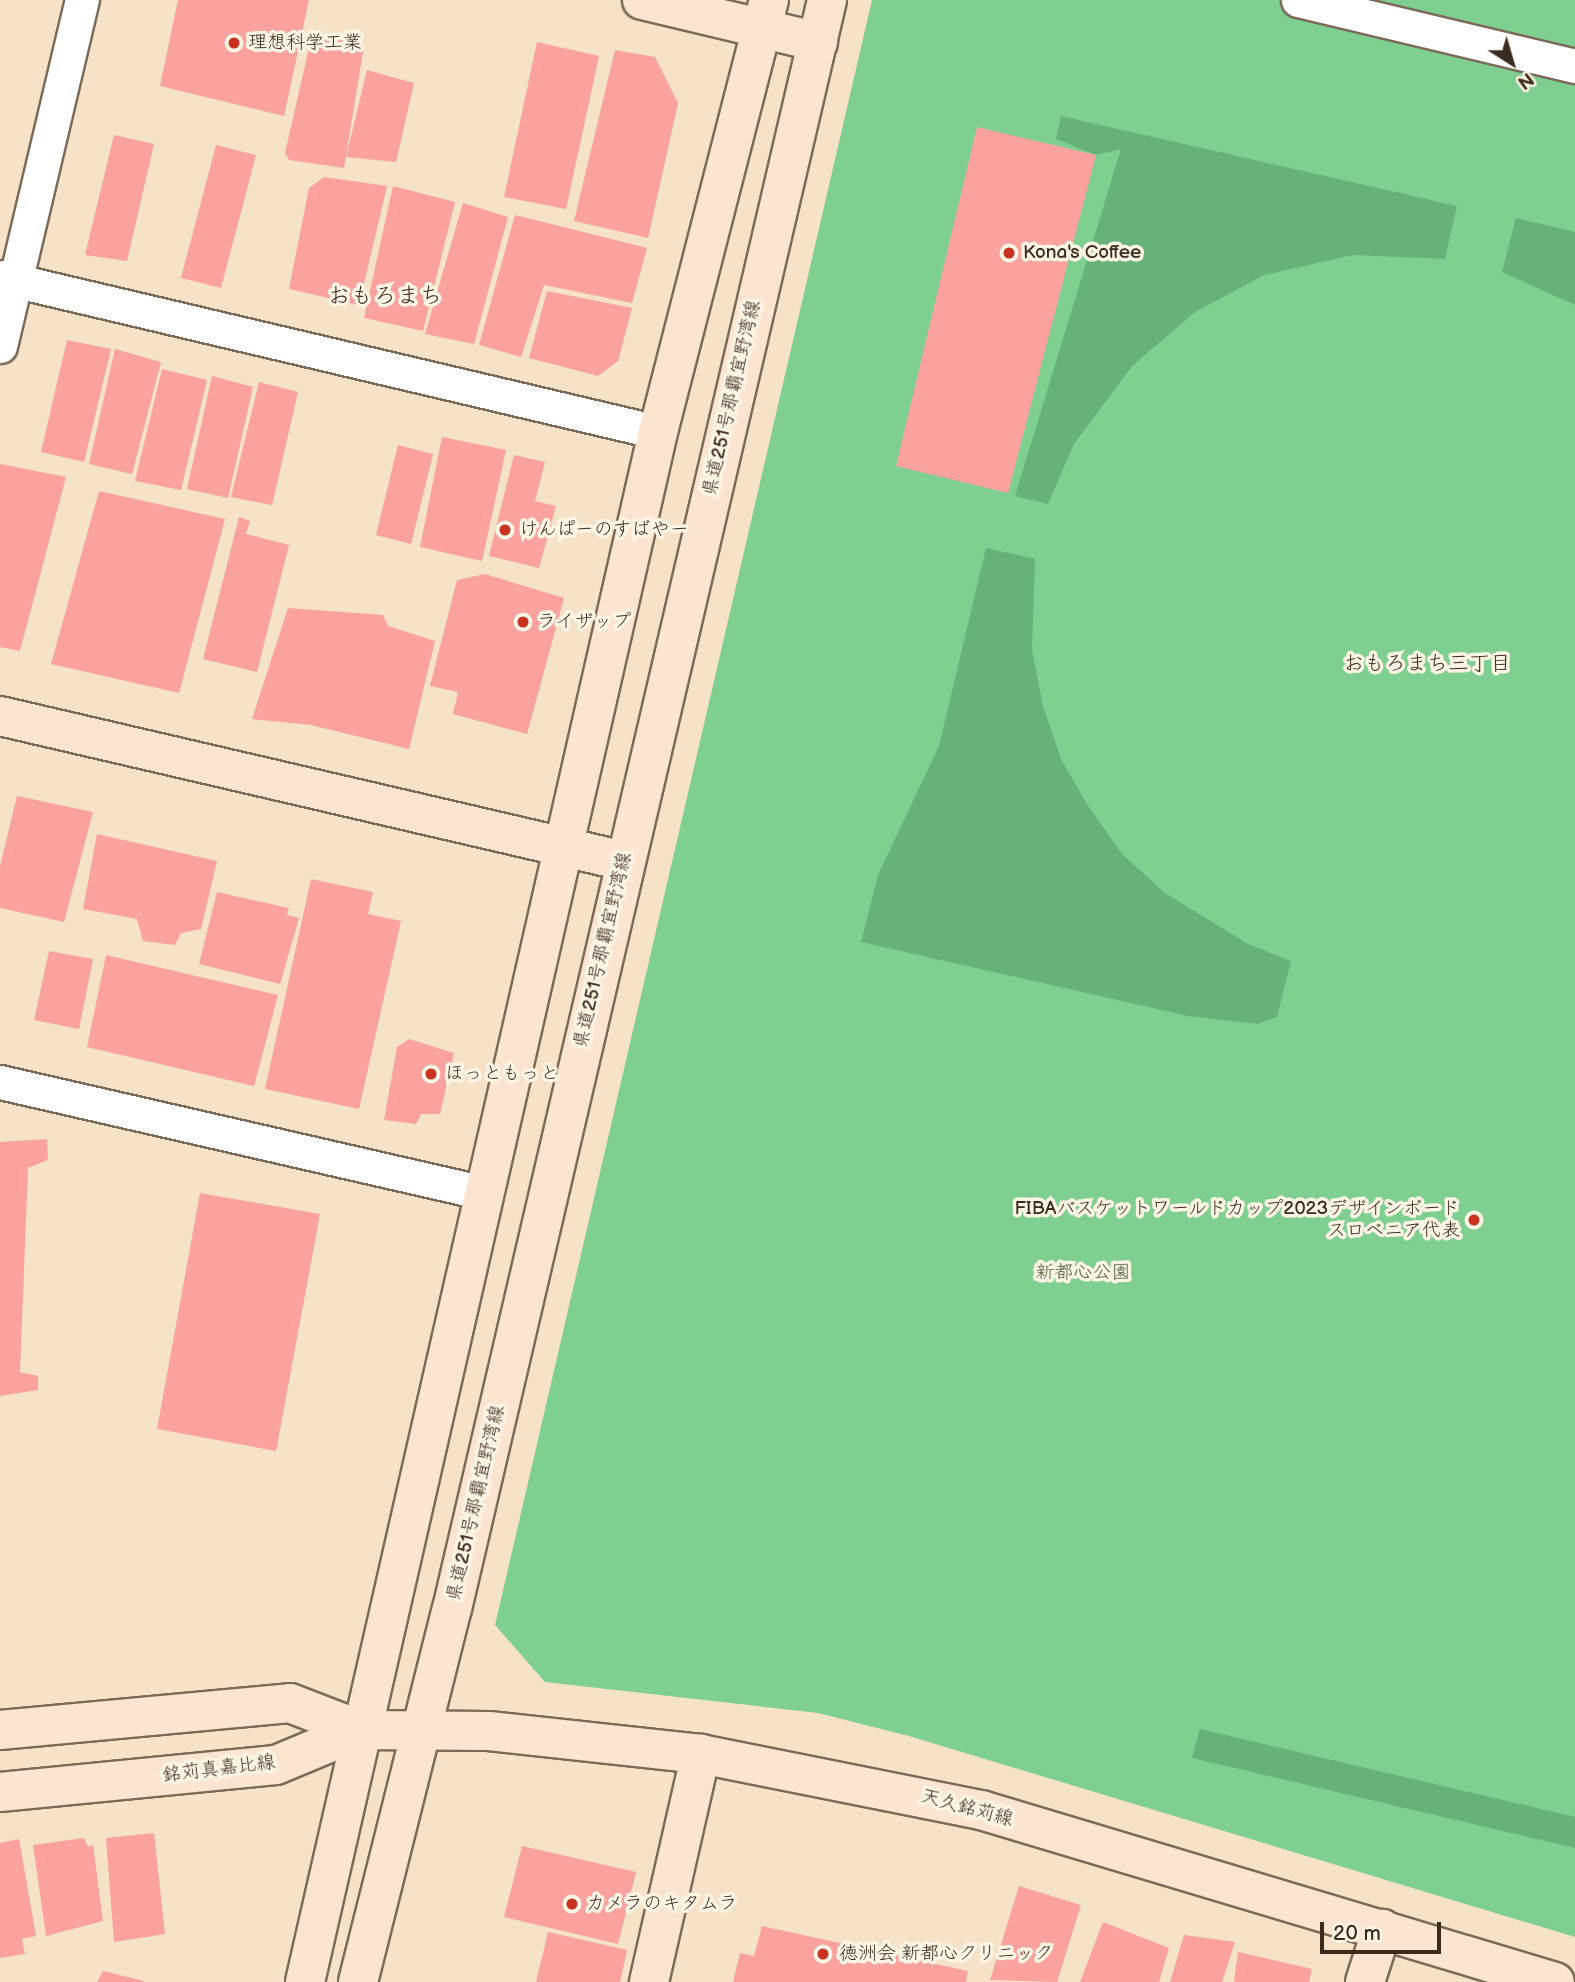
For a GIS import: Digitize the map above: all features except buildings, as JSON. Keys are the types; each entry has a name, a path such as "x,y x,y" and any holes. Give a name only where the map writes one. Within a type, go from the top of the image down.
{"main road":[{"path":"642,0 766,14 818,42"},
{"name":"県道251号那覇宜野湾線","path":"358,1982 422,1727 827,0"},
{"path":"305,1982 360,1730 658,432 766,14"},
{"path":"0,716 624,861"},
{"path":"0,1730 290,1703 360,1730"},
{"name":"天久銘苅線","path":"360,1730 422,1727 701,1754 981,1810 1555,1982"},
{"name":"銘苅真嘉比線","path":"0,1792 276,1765 360,1730"},
{"path":"649,1982 701,1754"},
{"path":"1365,1982 1382,1929"}],"street":[{"path":"0,346 8,279 82,0"},
{"path":"1298,0 1575,66"},
{"path":"8,279 658,432"},
{"path":"0,1082 484,1193"}],"green space":[{"name":"新都心公園","path":"872,0 1575,0 1575,1937 909,1736 818,1713 545,1682 495,1625"},
{"path":"1061,116 1457,206 1445,259 1353,255 1264,275 1195,312 1132,366 1074,444 1048,504 1015,496 1121,149 1096,155 1056,139"},
{"path":"1516,218 1575,232 1575,305 1502,272"},
{"path":"986,548 1035,559 1032,649 1043,707 1062,761 1089,807 1122,854 1165,893 1248,944 1291,961 1277,1017 1258,1024 1188,1016 861,942 878,875 939,746"},
{"path":"1200,1729 1575,1817 1575,1848 1192,1758"}],"place":[{"name":"理想科学工業","path":"234,43"},
{"name":"Kona's Coffee","path":"1009,253"},
{"name":"けんぱーのすばやー","path":"505,530"},
{"name":"ライザップ","path":"523,622"},
{"name":"ほっともっと","path":"431,1074"},
{"name":"FIBAバスケットワールドカップ2023デザインボード スロベニア代表","path":"1474,1220"},
{"name":"カメラのキタムラ","path":"572,1904"},
{"name":"徳洲会 新都心クリニック","path":"823,1954"}],"district":[{"name":"おもろまち","path":"385,296"},
{"name":"おもろまち三丁目","path":"1427,664"}]}
